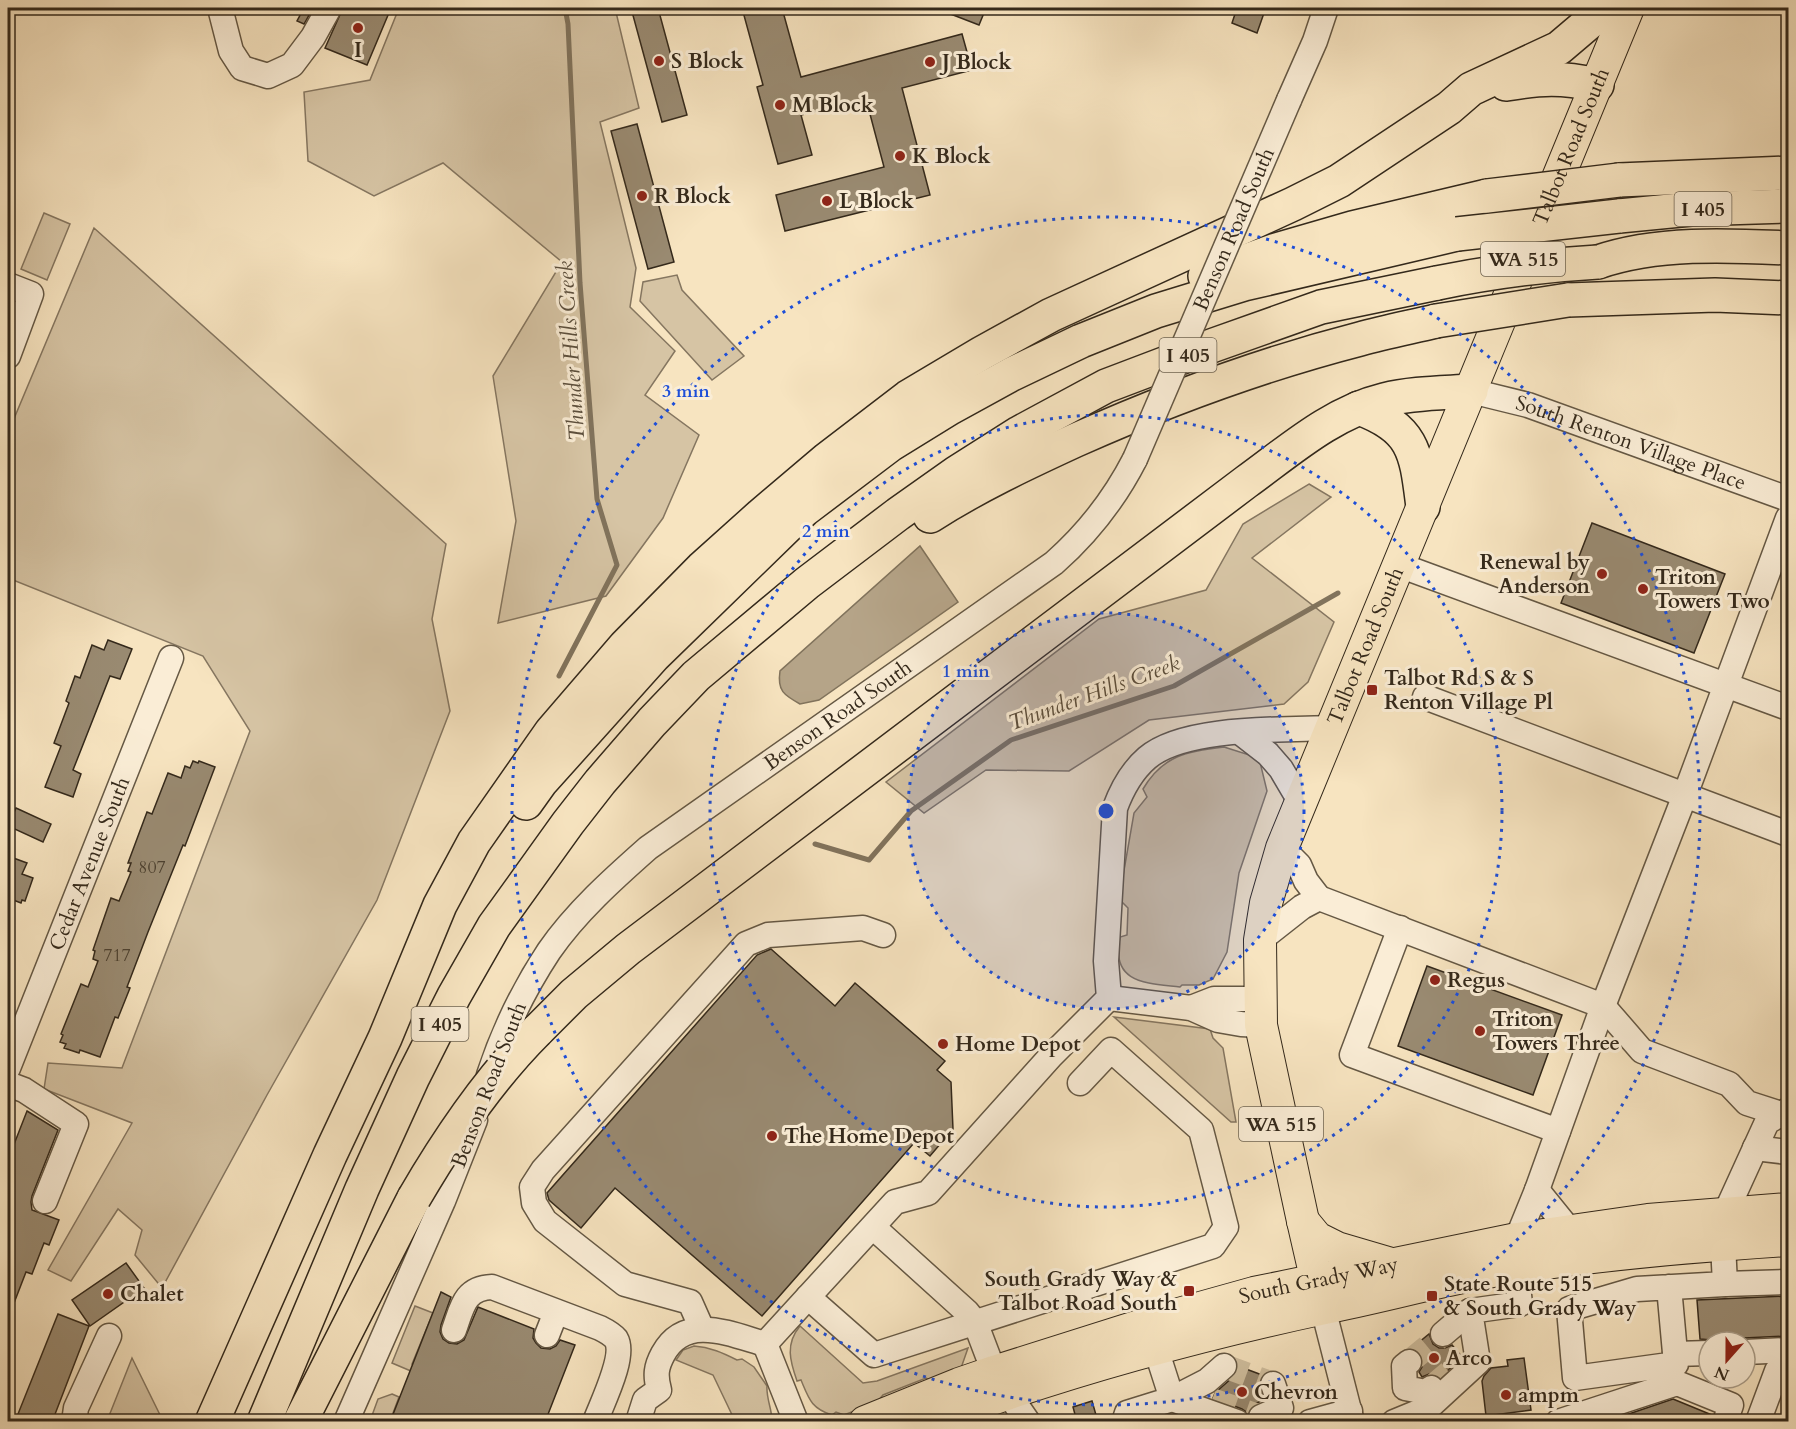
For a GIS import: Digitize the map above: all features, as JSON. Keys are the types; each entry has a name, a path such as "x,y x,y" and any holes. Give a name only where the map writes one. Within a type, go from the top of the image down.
{"highway":[{"path":"385,1038 440,905 474,842 544,741 625,646 702,568 827,459 909,397 1050,315 1339,181 1449,108 1471,89 1559,48 1592,20 1602,8"},
{"path":"1449,108 1502,85 1544,78 1571,79 1597,85"},
{"path":"1082,340 1138,304 1191,280 1249,259 1352,228 1487,196 1619,180 1788,173"},
{"name":"I 405","path":"212,1422 330,1155 385,1038 447,921 493,849 541,782 654,656 804,510 890,445 950,408 1012,374 1082,340 1156,311 1244,284 1457,234 1652,213 1730,207 1788,206"},
{"path":"1652,213 1788,227"},
{"path":"1598,262 1623,253 1665,249 1788,248"},
{"path":"1598,262 1788,267"},
{"name":"I 405","path":"264,1422 362,1189 404,1097 454,996 494,926 600,782 696,676 807,583 898,514 956,473 1019,433 1106,386 1321,307 1485,273 1598,262"},
{"path":"696,676 772,631 845,574 959,497 1015,468 1117,422 1205,388 1360,339 1436,321 1568,300 1715,295 1788,298"},
{"path":"300,1422 414,1198 467,1114 496,1076 574,994 628,949 1246,482 1331,421 1385,399 1471,391"},
{"path":"1359,408 1385,418 1407,438 1418,468 1423,507"}],"main road":[{"name":"Talbot Road South","path":"1320,1294 1261,1012 1260,940 1266,903 1282,848 1628,8"},
{"name":"South Grady Way","path":"1724,1229 1788,1210"},
{"name":"South Grady Way","path":"928,1422 1001,1382 1176,1314 1254,1293 1320,1294 1466,1276 1520,1248 1570,1232 1648,1220 1724,1229 1788,1240"},
{"path":"1303,1221 1317,1238 1327,1243 1392,1264"},
{"name":"South Grady Way","path":"865,1422 959,1384 1001,1382 1110,1360 1274,1318 1320,1294 1392,1264 1520,1248 1641,1252 1650,1237 1705,1231 1719,1223 1724,1229"}],"street":[{"path":"220,8 231,51 242,68 268,76 292,65 313,37 328,8"},
{"name":"Benson Road South","path":"346,1422 443,1201 510,1023 550,950 609,883 648,848 1054,563 1074,545 1115,496 1135,459 1315,41 1326,8"},
{"path":"8,285 31,294 8,356"},
{"name":"South Renton Village Place","path":"1471,391 1528,405 1788,499"},
{"path":"1398,1420 1428,1408 1478,1362 1463,1338 1520,1304 1520,1248 1537,1190 1603,1006 1685,795 1788,518"},
{"path":"1399,565 1788,708"},
{"name":"Cedar Avenue South","path":"8,1068 171,658"},
{"path":"1425,697 1788,834"},
{"path":"765,1344 895,1202 928,1193 1051,1056 1109,998 1106,958 1115,808 1124,785 1148,758 1172,744 1206,734 1332,728"},
{"path":"1241,733 1268,754 1281,769 1301,803"},
{"path":"1282,848 1299,865 1306,881 1319,898 1603,1006 1642,1051 1729,1084 1747,1103 1785,1112"},
{"path":"1260,940 1302,907 1319,898"},
{"path":"702,1329 690,1302 624,1284 545,1221 534,1203 532,1187 543,1170 746,944 768,935 863,928 883,935"},
{"path":"1400,928 1352,1055 1558,1131"},
{"path":"1109,998 1191,1008 1218,1020 1241,1024 1261,1012"},
{"path":"808,1297 874,1355 1213,1246 1226,1227 1202,1130 1112,1050 1080,1083"},
{"path":"8,1084 24,1090 76,1124 45,1201"},
{"path":"1725,1284 1724,1229 1767,1122 1785,1112"},
{"path":"1755,1148 1788,1152"},
{"path":"1537,1190 1570,1232"},
{"path":"873,1227 967,1312 975,1322 1001,1382 1028,1422"},
{"path":"1669,1287 1676,1364 1575,1378 1569,1309 1637,1289 1669,1287 1725,1284 1788,1282"},
{"path":"454,1330 469,1296 482,1288 492,1287 611,1334 617,1341 619,1352 617,1365 596,1422"},
{"path":"1310,1422 1351,1416 1320,1294"},
{"path":"548,1335 556,1312"},
{"path":"638,1422 645,1400 659,1390 655,1376 657,1364 669,1343 692,1330 715,1329 765,1344"},
{"path":"74,1422 76,1408 109,1336"},
{"path":"765,1344 796,1422"},
{"path":"1156,1348 1173,1399"},
{"path":"1675,1354 1697,1353"},
{"path":"1757,1355 1783,1360 1758,1422"},
{"path":"1398,1420 1416,1378"},
{"path":"1124,1422 1127,1413 1215,1383"},
{"path":"1558,1422 1677,1383 1731,1405 1725,1422"},
{"path":"1173,1399 1237,1422"}],"shaded area":[{"path":"399,8 615,8 639,108 600,122 636,268 630,307 675,351 645,395 699,435 663,518 606,596 498,623 516,521 493,376 562,262 443,163 374,196 308,161 304,92 370,80"},
{"path":"44,213 70,224 47,280 21,269"},
{"path":"94,228 446,544 432,619 450,711 377,900 162,1288 135,1255 142,1230 118,1209 71,1281 48,1270 132,1123 44,1089 48,1063 122,1068 250,731 203,656 8,578 8,433"},
{"path":"677,275 682,290 744,356 712,380 640,301 643,282"},
{"path":"1309,484 1331,497 1252,558 1334,622 1308,682 1284,704 1149,720 1069,771 986,770 924,813 886,782 1099,619 1206,590 1243,524"},
{"path":"920,546 958,602 819,700 800,704 786,695 781,688 780,671"},
{"path":"1224,747 1259,758 1267,791 1239,873 1227,952 1213,979 1199,985 1180,987 1144,982 1126,972 1118,952 1120,937 1127,935 1128,908 1119,899 1134,813 1147,797 1143,789 1159,769 1168,762 1199,750"},
{"path":"1114,1017 1210,1029 1213,1038 1223,1048 1236,1122 1231,1122"},
{"path":"415,1306 433,1313 412,1364 425,1377 392,1363"},
{"path":"800,1326 863,1383 877,1381 968,1348 960,1371 932,1381 926,1378 883,1395 877,1402 844,1415 836,1412 832,1415 815,1406 801,1380 797,1381 790,1353 792,1339"},
{"path":"694,1346 716,1351 737,1360 742,1359 754,1367 767,1386 772,1421 735,1421 713,1375 676,1360 683,1350"},
{"path":"132,1358 163,1421 107,1421"},
{"path":"392,1394 399,1397 390,1421 370,1421 378,1399"}],"building":[{"path":"304,8 313,8 304,24 297,21"},
{"name":"I","path":"343,8 391,8 367,65 325,48"},
{"name":"S Block","path":"631,8 658,8 687,115 662,122"},
{"path":"742,8 782,8 801,77 962,34 972,70 902,88 930,195 785,231 776,195 884,167 866,99 801,115 812,155 778,164 757,87 763,85"},
{"path":"935,8 986,8 979,25"},
{"path":"1237,8 1249,8 1264,13 1257,33 1232,23"},
{"name":"R Block","path":"637,124 674,262 648,269 611,131"},
{"name":"Triton Towers Two","path":"1592,523 1725,574 1694,653 1561,603"},
{"path":"108,640 132,649 120,679 110,676 73,770 81,774 73,797 45,787 61,746 54,743 69,703 66,701 75,676 80,678 92,645 104,650"},
{"path":"193,761 215,767 185,846 183,845 148,932 118,1018 115,1017 100,1057 80,1050 79,1053 64,1048 66,1044 60,1042 63,1035 61,1034 81,984 88,987 98,961 93,959 95,951 93,950 111,898 119,901 131,872 128,871 131,863 128,863 147,812 152,814 168,773 181,778 185,766 190,768"},
{"path":"16,808 51,824 43,842 8,826"},
{"path":"8,856 27,863 22,874 33,878 25,901 22,900 21,903 8,898"},
{"name":"The Home Depot","path":"771,949 835,1006 855,983 945,1061 937,1070 951,1082 953,1129 930,1156 914,1143 762,1316 615,1188 581,1228 549,1200 547,1193 757,955"},
{"name":"Triton Towers Three","path":"1427,966 1562,1015 1533,1095 1398,1046"},
{"path":"27,1111 58,1130 31,1202 32,1210 59,1220 49,1245 44,1243 32,1274 26,1272 9,1316 8,1151 11,1152"},
{"name":"Chalet","path":"126,1263 144,1288 90,1326 72,1300"},
{"path":"441,1292 451,1297 440,1332 443,1339 449,1343 457,1344 464,1340 478,1307 534,1329 533,1338 541,1348 550,1349 560,1340 575,1345 545,1422 390,1422"},
{"path":"1788,1296 1788,1336 1757,1337 1757,1330 1699,1330 1697,1300"},
{"path":"58,1314 89,1326 52,1422 37,1422 18,1414"},
{"path":"1429,1334 1433,1344 1439,1348 1452,1345 1462,1357 1440,1378 1429,1374 1422,1377 1419,1372 1423,1359 1420,1353 1412,1348"},
{"name":"ampm","path":"1524,1358 1531,1410 1486,1416 1482,1381 1484,1376 1491,1368 1508,1366 1507,1360"},
{"path":"1238,1366 1262,1375 1259,1382 1263,1400 1255,1404 1248,1413 1213,1398 1215,1393 1234,1376"},
{"path":"1673,1399 1712,1415 1711,1422 1605,1422"},
{"path":"1092,1401 1098,1422 1077,1422 1073,1407"}],"waterway":[{"name":"Thunder Hills Creek","path":"559,676 617,565 597,499 580,283 568,24 565,8"},
{"name":"Thunder Hills Creek","path":"815,844 869,860 911,811 1011,740 1174,686 1338,593"}],"tunnel":[{"path":"1409,1362 1443,1334"},
{"path":"1431,1388 1464,1360"},
{"path":"1224,1366 1273,1384"},
{"path":"1212,1400 1261,1417"}],"place":[{"name":"I","path":"358,28"},
{"name":"S Block","path":"659,61"},
{"name":"J Block","path":"930,62"},
{"name":"M Block","path":"780,105"},
{"name":"K Block","path":"900,156"},
{"name":"R Block","path":"642,196"},
{"name":"L Block","path":"827,201"},
{"name":"Renewal by Anderson","path":"1602,574"},
{"name":"Triton Towers Two","path":"1643,589"},
{"name":"Talbot Rd S & S Renton Village Pl","path":"1372,690"},
{"name":"Regus","path":"1435,980"},
{"name":"Triton Towers Three","path":"1480,1031"},
{"name":"Home Depot","path":"943,1044"},
{"name":"The Home Depot","path":"772,1136"},
{"name":"South Grady Way & Talbot Road South","path":"1189,1291"},
{"name":"Chalet","path":"108,1294"},
{"name":"State Route 515 & South Grady Way","path":"1432,1296"},
{"name":"Arco","path":"1434,1358"},
{"name":"Chevron","path":"1242,1392"},
{"name":"ampm","path":"1506,1395"}]}
